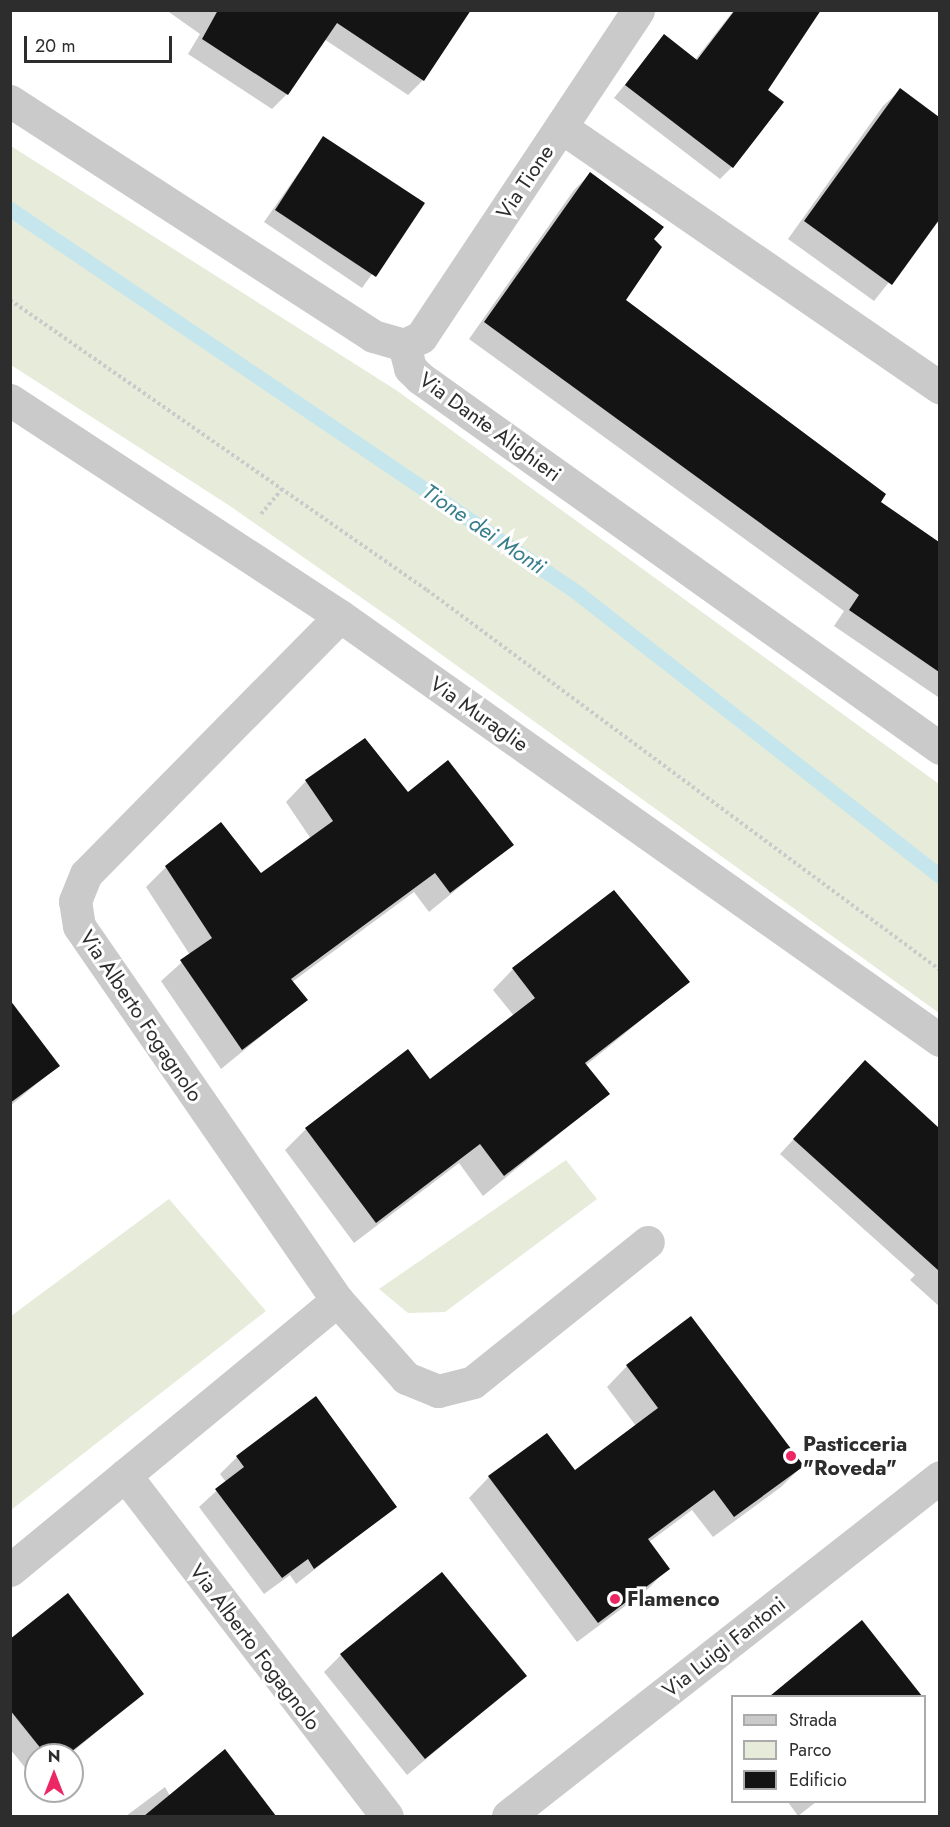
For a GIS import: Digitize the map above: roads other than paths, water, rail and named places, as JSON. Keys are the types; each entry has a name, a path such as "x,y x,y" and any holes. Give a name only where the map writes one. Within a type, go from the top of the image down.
{"street":[{"name":"Via Tione","path":"404,345 422,337 638,10"},
{"path":"10,101 373,336 404,345"},
{"path":"561,127 939,387"},
{"name":"Via Dante Alighieri","path":"404,345 410,368 420,378 939,748"},
{"name":"Via Muraglie","path":"10,400 340,616 939,1040"},
{"name":"Via Alberto Fogagnolo","path":"340,616 86,874 75,901 79,926 337,1300 406,1378 438,1391 473,1382 648,1242"},
{"path":"10,1570 337,1300"},
{"name":"Via Alberto Fogagnolo","path":"125,1475 387,1816"},
{"name":"Via Luigi Fantoni","path":"508,1816 939,1478"}],"waterway":[{"name":"Tione dei Monti","path":"10,209 575,591 940,876"}],"place":[{"name":"Pasticceria \"Roveda\"","path":"791,1456"},
{"name":"Flamenco","path":"615,1599"}]}
